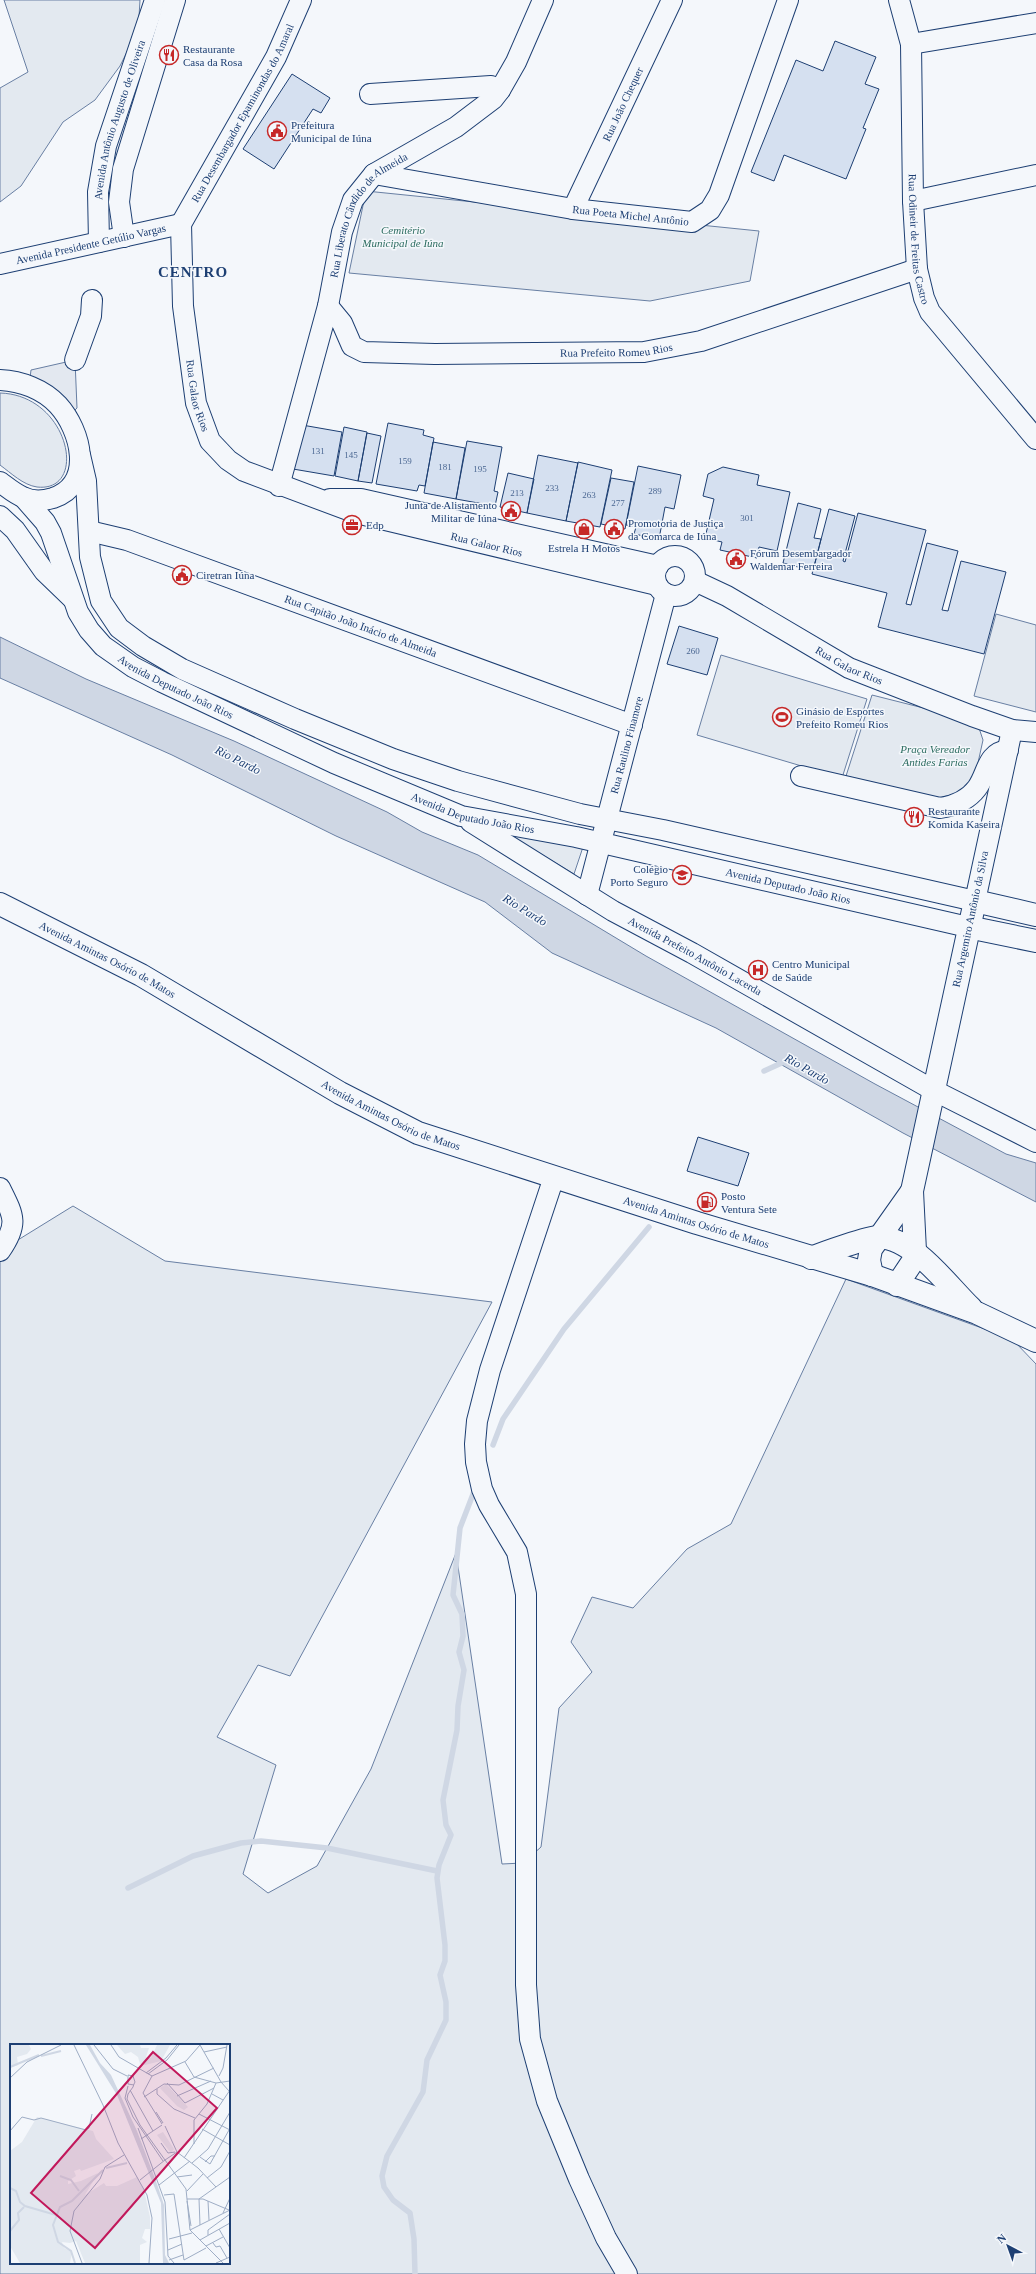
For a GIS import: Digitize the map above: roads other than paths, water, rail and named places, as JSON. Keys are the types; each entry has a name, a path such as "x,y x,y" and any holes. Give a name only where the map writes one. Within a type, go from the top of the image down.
{"main road":[{"name":"Avenida Deputado João Rios","path":"975,901 1036,916"},
{"name":"Rua Argemiro Antônio da Silva","path":"913,1187 968,926 975,901"},
{"name":"Avenida Amintas Osório de Matos","path":"0,904 142,975 340,1092 399,1125 440,1141 811,1258 872,1275 976,1313"},
{"name":"Avenida Deputado João Rios","path":"968,926 1036,941"},
{"path":"872,1275 869,1255 878,1237 913,1187"},
{"path":"897,1285 910,1268 915,1251 913,1187"},
{"path":"811,1258 878,1237 915,1251 976,1313 1036,1341"}],"street":[{"name":"Avenida Antônio Augusto de Oliveira","path":"99,242 98,192 106,146 155,0"},
{"name":"Avenida Antônio Augusto de Oliveira","path":"124,237 119,202 123,169 175,0"},
{"name":"Rua Desembargador Epaminondas do Amaral","path":"181,224 273,63 302,0"},
{"name":"Rua Liberato Cândido de Almeida","path":"279,486 328,306 348,211 358,192 374,174 456,127 480,110 500,90 536,20 544,0"},
{"name":"Rua João Chequer","path":"573,209 672,0"},
{"name":"Rua Poeta Michel Antônio","path":"374,174 573,209 692,222 710,210 719,195 788,0"},
{"name":"Rua Odineir de Freitas Castro","path":"899,0 912,44 913,201 917,268 924,298 930,312 1036,439"},
{"path":"912,44 1036,23"},
{"path":"370,94 491,86 500,90"},
{"path":"913,201 1036,175"},
{"name":"Avenida Presidente Getúlio Vargas","path":"0,264 181,224"},
{"name":"Rua Galaor Rios","path":"181,224 182,280 186,328 196,403 203,427 210,441 228,460 244,472 356,513 660,582 680,596 692,588 695,581 727,596 849,668 958,711 1012,730 1036,732"},
{"name":"Rua Prefeito Romeu Rios","path":"328,306 342,323 352,346 364,352 435,354 644,352 701,342 917,268"},
{"path":"76,360 91,316 92,300"},
{"name":"Avenida Deputado João Rios","path":"0,380 23,384 59,402 73,428 86,481 90,557 96,583 107,612 119,628 158,655 213,683 393,759 458,781 606,819 663,830 975,901"},
{"path":"0,482 24,498 35,501 47,500 67,491 80,471 80,455"},
{"name":"Avenida Deputado João Rios","path":"24,498 45,522 51,533 73,598 89,630 103,646 133,667 215,709 334,763 461,816 601,844 968,926"},
{"path":"0,516 15,530 44,571 73,598"},
{"name":"Rua Capitão João Inácio de Almeida","path":"89,531 127,540 632,724"},
{"path":"660,582 668,558 680,557 691,563 695,575 695,581"},
{"name":"Rua Raulino Finamore","path":"587,895 632,724 660,582"},
{"name":"Rua Argemiro Antônio da Silva","path":"975,901 1012,730"},
{"path":"801,776 940,808 950,806 969,796 981,781 992,756 1008,750"},
{"name":"Avenida Prefeito Antônio Lacerda","path":"461,816 587,895 931,1099 1036,1142"},
{"path":"554,1177 490,1370 477,1421 475,1444 476,1462 482,1489 489,1505 517,1552 526,1594 526,1985 530,2039 547,2101 578,2179 606,2238 627,2274"},
{"path":"0,1188 13,1213 12,1234 0,1251"}],"water":[{"name":"Rio Pardo","path":"0,637 86,679 234,741 387,812 422,832 478,855 646,956 875,1084 1006,1154 1036,1163 1036,1202 903,1133 716,1028 552,953 485,902 336,836 172,755 0,678"}],"waterway":[{"name":"Rio Pardo","path":"764,1071 786,1061"},
{"path":"493,1445 503,1419 564,1329 649,1227"},
{"path":"415,2274 414,2239 410,2213 393,2200 384,2187 382,2176 387,2156 423,2092 427,2060 446,2020 446,2002 440,1975 445,1961 445,1945 437,1878 439,1865 451,1835 446,1825 443,1800 457,1730 458,1706 464,1670 459,1652 463,1636 462,1614 453,1595 460,1528 475,1489"},
{"path":"128,1888 193,1856 241,1843 261,1841 327,1848 437,1871"}],"place":[{"name":"Restaurante Casa da Rosa","path":"169,55"},
{"name":"Prefeitura Municipal de Iúna","path":"277,131"},
{"name":"Junta de Alistamento Militar de Iúna","path":"511,511"},
{"name":"Edp","path":"352,525"},
{"name":"Estrela H Motos","path":"584,529"},
{"name":"Promotoria de Justiça da Comarca de Iúna","path":"614,529"},
{"name":"Fórum Desembargador Waldemar Ferreira","path":"736,559"},
{"name":"Ciretran Iúna","path":"182,575"},
{"name":"Ginásio de Esportes Prefeito Romeu Rios","path":"782,717"},
{"name":"Restaurante Komida Kaseira","path":"914,817"},
{"name":"Colégio Porto Seguro","path":"682,875"},
{"name":"Centro Municipal de Saúde","path":"758,970"},
{"name":"Posto Ventura Sete","path":"707,1202"}],"district":[{"name":"CENTRO","path":"193,272"}],"park label":[{"name":"Cemitério Municipal de Iúna","path":"403,236"},
{"name":"Praça Vereador Antides Farias","path":"935,755"}]}
